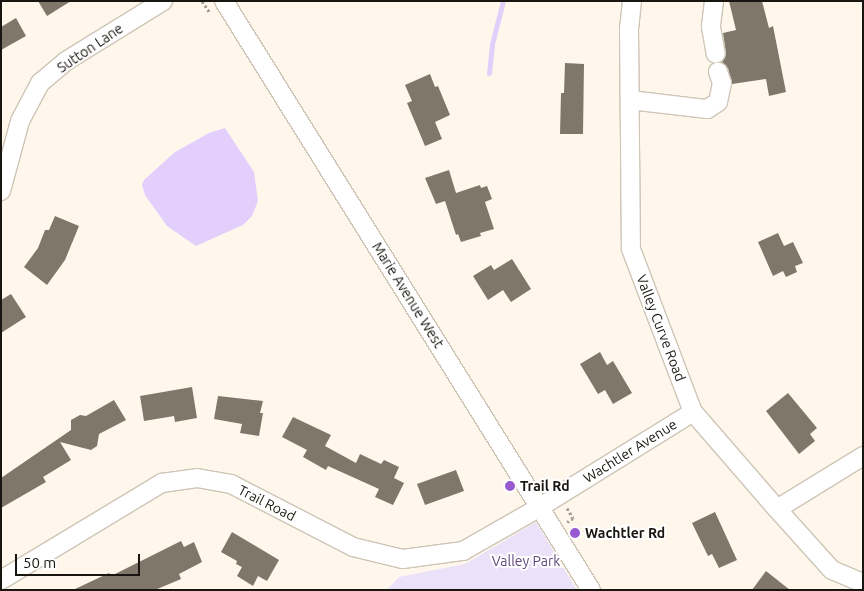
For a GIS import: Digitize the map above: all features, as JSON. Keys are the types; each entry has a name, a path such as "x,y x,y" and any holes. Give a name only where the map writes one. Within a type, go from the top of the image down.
{"street":[{"name":"Sutton Lane","path":"1,191 20,121 40,83 66,61 163,1"},
{"name":"Marie Avenue West","path":"224,1 592,590"},
{"name":"Valley Curve Road","path":"632,1 629,28 631,249 693,412 832,570 863,584"},
{"path":"630,100 707,109 718,102 722,83 711,27 714,1"},
{"name":"Wachtler Avenue","path":"540,507 693,412"},
{"path":"777,509 863,456"},
{"name":"Trail Road","path":"1,580 162,484 197,478 231,484 353,547 403,559 463,551 540,507"}],"green space":[{"name":"Valley Park","path":"536,522 577,590 387,590 399,577 465,564"}],"shaded area":[{"path":"225,128 254,172 258,201 252,216 243,225 196,246 167,226 145,195 142,185 144,180 175,152 209,133"}],"building":[{"path":"38,1 71,1 47,16"},
{"path":"729,1 762,1 769,28 773,26 786,92 769,96 766,79 732,84 728,68 722,63 726,53 723,33 736,30"},
{"path":"16,18 26,36 1,50 1,27"},
{"path":"565,63 584,64 583,134 560,134 561,93 564,93"},
{"path":"430,74 435,87 438,86 450,115 435,122 442,139 425,146 407,103 412,101 405,85"},
{"path":"449,170 456,193 480,185 481,188 487,186 492,199 485,202 494,229 480,233 481,236 461,242 458,234 456,235 445,201 436,204 425,178"},
{"path":"55,216 79,226 65,260 47,285 24,267 38,248 45,230 49,230"},
{"path":"778,233 784,246 793,242 803,263 795,266 797,272 786,277 783,271 773,276 758,242"},
{"path":"512,259 531,289 511,302 503,290 488,300 473,276 491,265 494,270"},
{"path":"11,294 26,317 1,333 1,300"},
{"path":"600,352 607,365 613,361 632,393 613,404 605,390 598,394 580,364"},
{"path":"192,387 197,418 175,422 174,416 144,421 140,396"},
{"path":"788,393 817,428 810,434 815,441 799,454 766,411"},
{"path":"218,396 263,401 260,413 263,413 259,436 240,433 242,424 214,419"},
{"path":"114,400 126,420 99,434 97,446 91,450 60,442 71,460 43,477 46,482 1,508 1,478 71,430 71,420 80,415 86,416"},
{"path":"293,417 331,435 325,446 356,463 360,454 381,464 384,460 399,467 394,478 404,483 393,505 375,497 379,489 328,466 326,470 303,457 307,450 282,437"},
{"path":"456,470 464,491 425,505 417,484"},
{"path":"715,512 737,560 719,568 712,554 708,556 692,523"},
{"path":"232,532 279,560 267,581 258,576 253,586 237,576 242,567 236,564 237,561 221,552"},
{"path":"181,541 184,547 194,542 202,562 179,574 181,579 155,590 73,590 109,573 111,576"},
{"path":"766,571 790,590 752,590"}],"waterway":[{"path":"489,73 492,44 503,1"}],"place":[{"name":"Trail Rd","path":"510,486"},
{"name":"Wachtler Rd","path":"575,533"}]}
